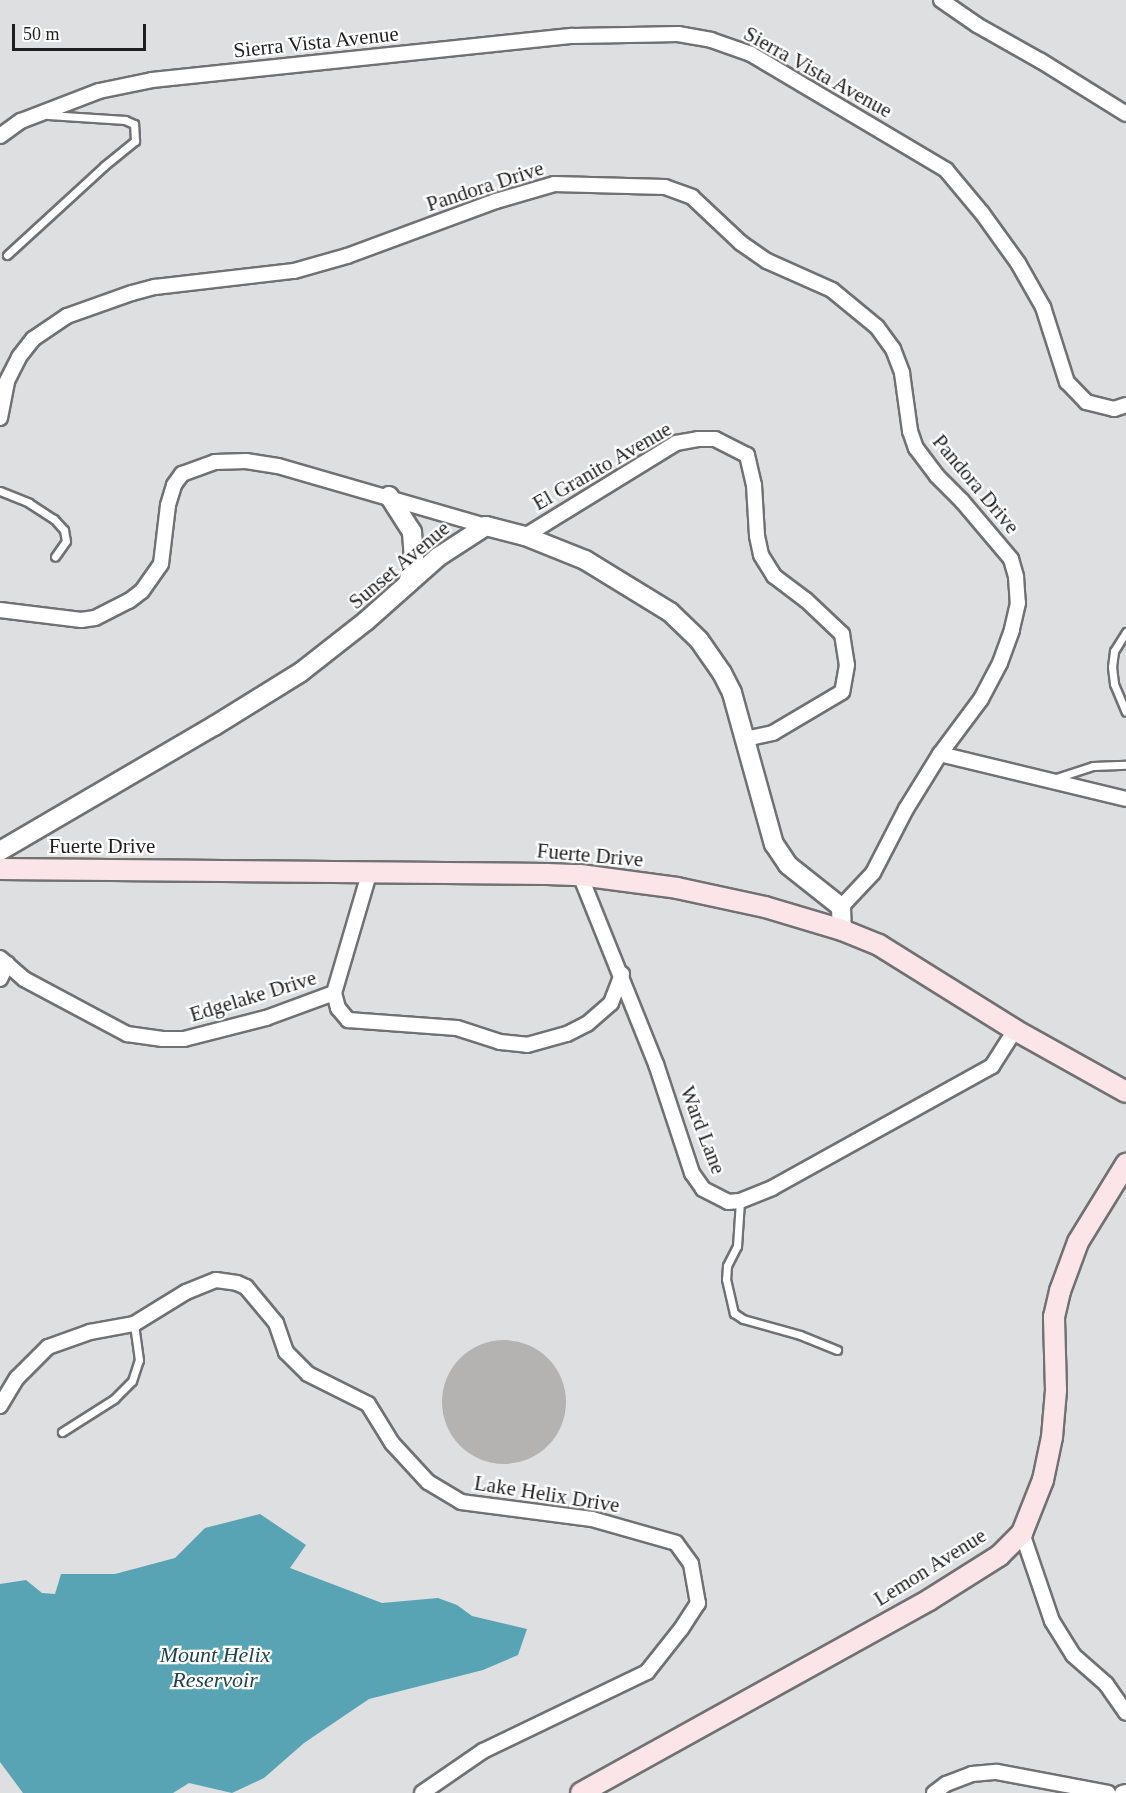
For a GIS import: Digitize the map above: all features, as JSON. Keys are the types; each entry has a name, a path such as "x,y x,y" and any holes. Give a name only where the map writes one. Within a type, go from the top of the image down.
{"main road":[{"name":"Fuerte Drive","path":"0,869 370,871 580,875 726,898 842,930 879,945 1015,1030 1126,1092"},
{"name":"Lemon Avenue","path":"581,1793 928,1600 999,1556 1022,1533 1043,1480 1052,1437 1056,1390 1054,1317 1060,1291 1078,1242 1126,1164"}],"street":[{"path":"941,0 977,25 1126,114"},
{"name":"Sierra Vista Avenue","path":"0,136 21,121 99,91 152,80 573,36 678,34 711,40 751,54 946,170 982,213 1023,272 1043,307 1067,382 1086,402 1114,409 1126,405"},
{"name":"Pandora Drive","path":"0,418 7,381 19,357 33,339 67,316 124,296 155,287 294,271 347,256 496,201 554,184 664,187 692,197 741,243 767,261 832,290 877,327 893,349 902,373 910,431 916,448 1011,559 1018,603 1012,630 1000,663 981,699 940,754 906,809 873,873 841,907"},
{"name":"El Granito Avenue","path":"525,536 676,443 698,439 714,440 747,455 754,485 757,536 761,555 774,576 806,600 842,634 847,665 843,692 773,733 745,739"},
{"path":"0,610 81,620 95,618 129,601 142,591 161,564 168,505 174,485 182,474 196,467 230,461 278,466 525,536 585,560 653,601 685,625 722,672 740,716 774,844 788,865 841,907 842,930"},
{"path":"389,496 412,532 414,558 408,584"},
{"name":"Sunset Avenue","path":"0,851 214,726 301,672 366,621 438,557 486,526"},
{"path":"940,754 1126,800"},
{"path":"334,993 370,871"},
{"name":"Ward Lane","path":"580,875 622,974 656,1064 692,1173 703,1189 728,1202 740,1201"},
{"name":"Edgelake Drive","path":"3,961 24,979 127,1034 163,1039 184,1039 266,1018 334,993 338,1008 348,1020 457,1028 500,1042 527,1045 567,1034 587,1024 610,1004 622,974"},
{"name":"Edgelake Drive","path":"0,979 3,961"},
{"path":"740,1201 772,1188 992,1066 1015,1030"},
{"name":"Lake Helix Drive","path":"0,1406 17,1378 48,1347 90,1332 134,1324 186,1292 216,1280 246,1287 276,1323 286,1352 308,1374 368,1404 392,1443 428,1482 461,1502 592,1519 676,1543 691,1564 698,1603 647,1672 483,1751 422,1793"},
{"path":"1022,1533 1052,1621 1073,1655 1106,1684 1126,1713"},
{"path":"934,1793 946,1784 972,1774 997,1772 1108,1793"},
{"path":"1122,1793 1126,1792"}],"lane":[{"path":"7,255 104,166 135,141 134,124 116,118 37,115"},
{"path":"0,491 29,503 54,519 64,530 66,541 55,556"},
{"path":"1126,632 1114,651 1112,667 1114,684 1126,712"},
{"path":"1050,780 1093,766 1126,765"},
{"path":"740,1201 737,1246 727,1266 726,1279 734,1313 743,1319 800,1335 837,1350"},
{"path":"62,1432 114,1399 132,1381 139,1360 134,1324"}],"water":[{"name":"Mount Helix Reservoir","path":"260,1514 306,1545 290,1568 382,1603 438,1598 457,1605 472,1616 527,1629 518,1655 483,1670 369,1699 304,1743 264,1778 232,1793 189,1783 173,1793 23,1793 0,1762 0,1584 26,1580 42,1593 55,1594 61,1574 115,1574 175,1558 205,1528"}],"building":[{"path":"504,1340 528,1345 548,1358 561,1378 566,1402 561,1426 548,1446 528,1459 504,1464 480,1459 460,1446 447,1426 442,1402 447,1378 460,1358 480,1345"}]}
